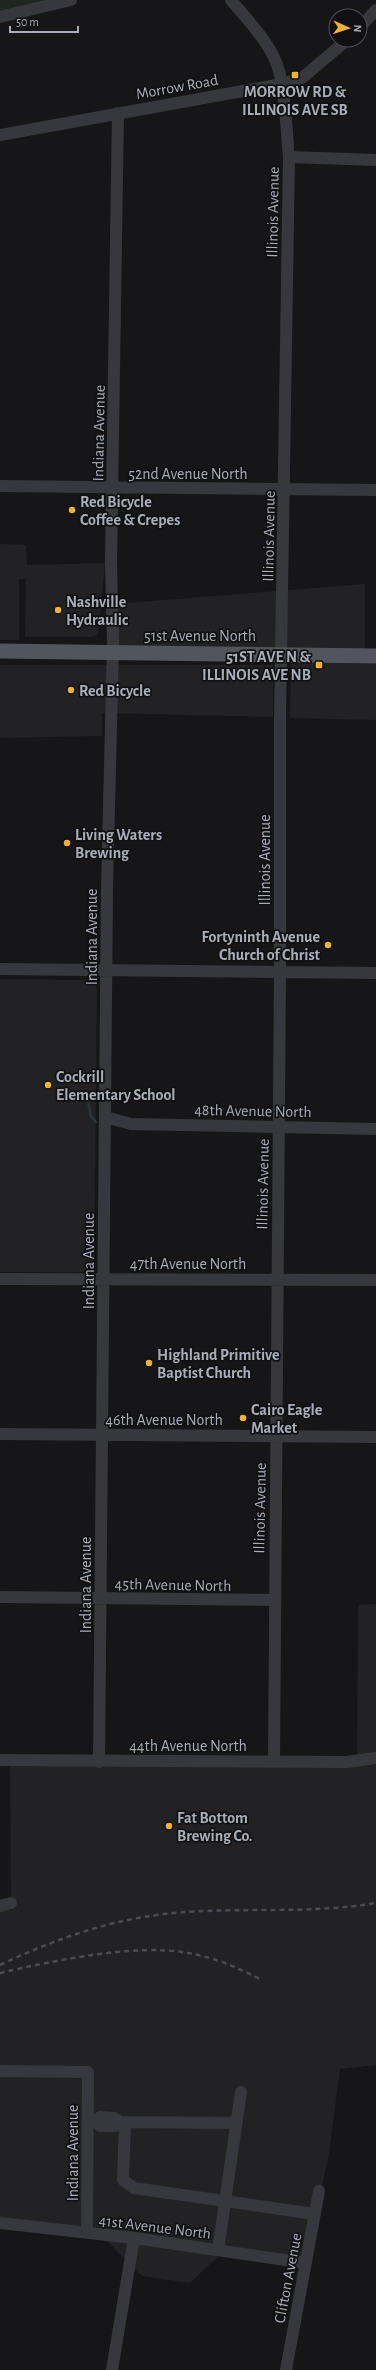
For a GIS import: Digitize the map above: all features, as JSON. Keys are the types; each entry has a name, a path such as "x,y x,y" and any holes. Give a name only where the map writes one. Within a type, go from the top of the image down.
{"main road":[{"name":"51st Avenue North","path":"0,651 282,653 376,656"}],"street":[{"path":"0,17 71,0"},
{"name":"Illinois Avenue","path":"231,0 270,51 279,70 282,84 289,157 282,653 274,1760"},
{"path":"368,18 376,10"},
{"name":"Morrow Road","path":"0,135 118,112 282,84 302,78 337,48"},
{"name":"Indiana Avenue","path":"99,1762 103,1278 118,112"},
{"path":"289,157 376,160"},
{"name":"52nd Avenue North","path":"0,486 376,490"},
{"path":"0,969 108,971 280,970 376,973"},
{"name":"48th Avenue North","path":"105,1118 131,1124 376,1129"},
{"name":"47th Avenue North","path":"0,1279 103,1278 376,1280"},
{"name":"46th Avenue North","path":"0,1434 376,1437"},
{"name":"45th Avenue North","path":"0,1597 274,1600"},
{"name":"44th Avenue North","path":"0,1760 99,1762 274,1760 347,1762 376,1758"},
{"name":"Indiana Avenue","path":"0,2071 88,2072 92,2121 87,2234"},
{"path":"218,2250 241,2092"},
{"path":"92,2121 100,2117 114,2118 123,2122 236,2123"},
{"path":"123,2122 123,2180 134,2188 315,2214"},
{"name":"Clifton Avenue","path":"286,2370 319,2191"},
{"name":"41st Avenue North","path":"0,2223 87,2234 134,2238 306,2263"},
{"path":"112,2370 134,2238"}],"shaded area":[{"path":"0,0 71,0 0,17"},
{"path":"0,544 26,545 27,565 105,563 98,635 91,637 25,637 26,579 19,579 19,640 0,640"},
{"path":"365,584 365,655 112,652 113,604"},
{"path":"291,662 376,664 376,720 290,718"},
{"path":"0,665 273,665 273,717 102,713 102,736 0,738"},
{"name":"Cockrill Elementary School","path":"0,979 85,980 95,983 97,991 94,1263 90,1269 84,1272 0,1272"},
{"path":"376,1604 376,2065 340,2069 329,2153 307,2259 224,2251 190,2283 142,2276 101,2235 0,2223 0,1904 11,1903 10,1761 357,1760 358,1605"}],"waterway":[{"path":"87,1097 91,1116 96,1122"}],"railway":[{"path":"0,1965 40,1947 80,1933 121,1921 142,1917 191,1912 323,1909 376,1903"},
{"path":"0,1973 44,1963 94,1955 144,1950 167,1950 217,1960 262,1980"}],"place":[{"name":"MORROW RD & ILLINOIS AVE SB","path":"295,75"},
{"name":"Red Bicycle Coffee & Crepes","path":"72,510"},
{"name":"Nashville Hydraulic","path":"58,610"},
{"name":"51ST AVE N & ILLINOIS AVE NB","path":"319,665"},
{"name":"Red Bicycle","path":"71,690"},
{"name":"Living Waters Brewing","path":"67,843"},
{"name":"Fortyninth Avenue Church of Christ","path":"328,945"},
{"name":"Cockrill Elementary School","path":"48,1085"},
{"name":"Highland Primitive Baptist Church","path":"149,1363"},
{"name":"Cairo Eagle Market","path":"243,1418"},
{"name":"Fat Bottom Brewing Co.","path":"169,1826"}]}
